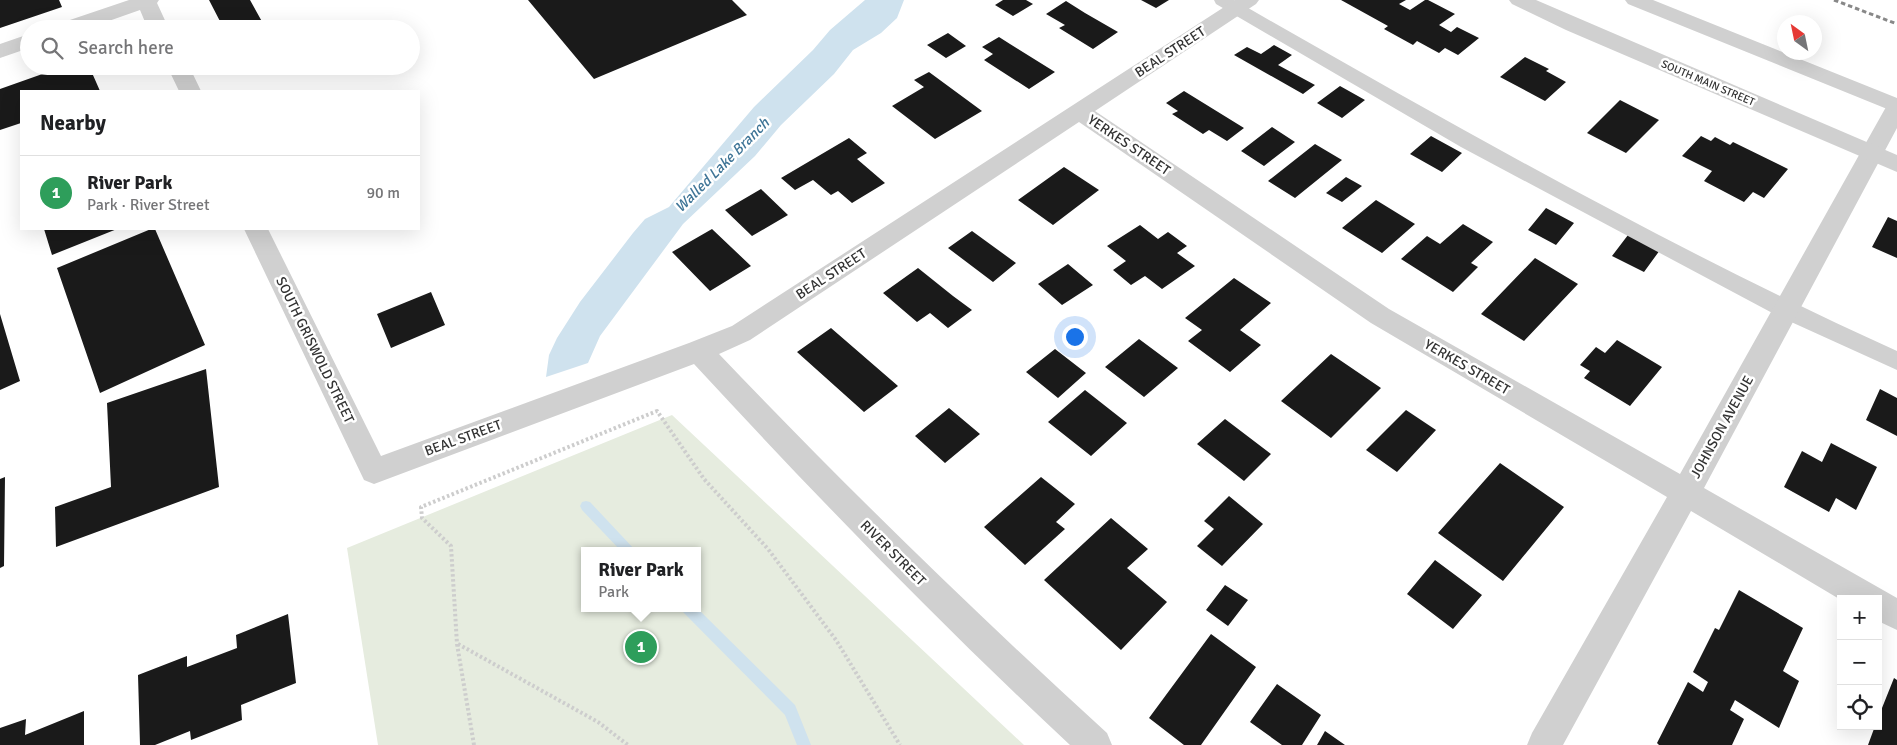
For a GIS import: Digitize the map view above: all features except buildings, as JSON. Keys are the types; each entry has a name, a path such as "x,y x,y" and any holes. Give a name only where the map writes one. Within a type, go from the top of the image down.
{"street":[{"path":"90,20 147,0 155,20"},
{"name":"SOUTH MAIN STREET","path":"1520,0 1884,158"},
{"path":"1635,0 1897,106"},
{"name":"BEAL STREET","path":"374,471 699,351 741,333 1080,112 1236,3"},
{"path":"0,50 20,44"},
{"path":"182,75 190,90"},
{"name":"JOHNSON AVENUE","path":"1544,745 1786,310 1884,158 1897,106"},
{"name":"YERKES STREET","path":"1080,112 1380,316 1862,595"},
{"name":"SOUTH GRISWOLD STREET","path":"256,230 374,471"},
{"name":"RIVER STREET","path":"699,351 778,436 916,577 1095,745"},
{"path":"1882,606 1897,615"}],"lane":[{"path":"1236,3 1468,142 1786,310 1897,361"}],"path":[{"path":"474,745 457,644 451,546 422,518 421,507 657,411 704,479 768,549 836,640 900,745"},
{"path":"457,644 598,722 628,745"}],"shaded area":[{"path":"672,415 1024,745 378,745 347,548"}],"water":[{"path":"865,0 904,0 897,18 881,33 853,50 834,74 781,125 755,156 683,224 600,336 588,363 546,377 549,355 557,338 580,302 633,233 645,219 669,207 754,107 813,50 830,30"}],"waterway":[{"name":"Walled Lake Branch","path":"586,506 626,547"},
{"name":"Walled Lake Branch","path":"692,612 790,710 804,745"}],"railway":[{"path":"1834,0 1897,24"}],"place":[{"name":"River Park","path":"641,647"}]}
